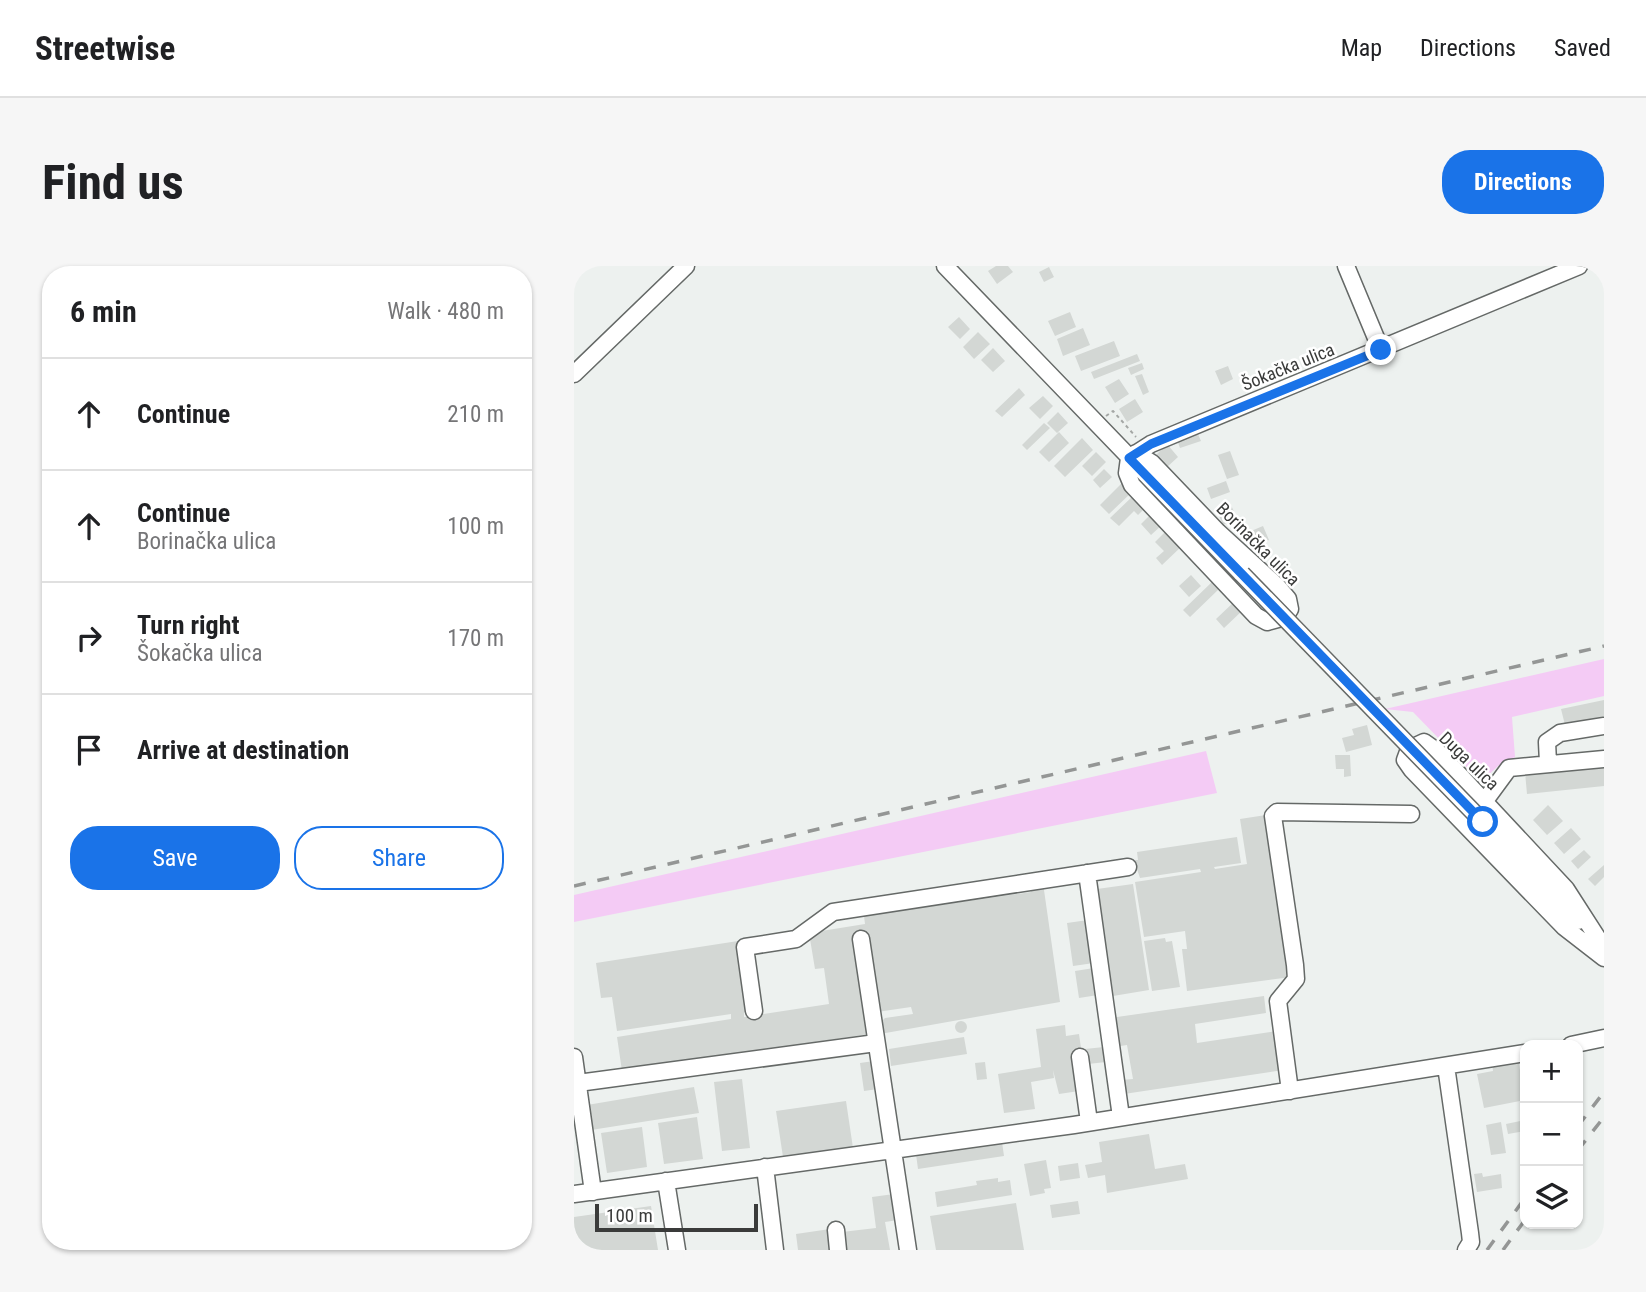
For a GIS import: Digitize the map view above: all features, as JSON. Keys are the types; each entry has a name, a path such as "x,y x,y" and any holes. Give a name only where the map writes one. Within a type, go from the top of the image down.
{"street":[{"path":"574,374 686,266"},
{"name":"Borinačka ulica","path":"945,266 1132,455 1242,574 1483,822"},
{"path":"1346,266 1381,350"},
{"name":"Šokačka ulica","path":"1132,455 1579,266"},
{"name":"Borinačka ulica","path":"1132,455 1152,463 1218,532 1285,594 1290,609 1285,617 1267,622 1256,616 1132,485 1127,473 1132,455"},
{"path":"1548,763 1547,742 1560,733 1604,726"},
{"name":"Duga ulica","path":"1604,949 1566,889 1430,745 1418,743 1409,749 1405,760 1419,779 1564,928 1604,958"},
{"path":"1484,802 1509,768 1604,759"},
{"path":"1290,1091 1278,1001 1296,979 1272,816 1277,812 1411,814"},
{"name":"Duga ulica","path":"1483,822 1604,949"},
{"path":"754,1011 745,947 796,939 842,909 1128,867"},
{"path":"1087,873 1121,1117"},
{"path":"861,939 908,1250"},
{"path":"1583,1042 1604,1038"},
{"path":"578,1083 876,1043"},
{"path":"574,1194 1089,1122 1520,1054"},
{"path":"574,1057 593,1192"},
{"path":"1080,1058 1089,1122"},
{"path":"1446,1066 1471,1233 1466,1250"},
{"path":"765,1167 775,1250"},
{"path":"666,1181 677,1250"},
{"path":"835,1230 838,1250"}],"shaded area":[{"path":"1604,659 1604,696 1512,717 1515,757 1498,766 1481,782 1413,712 1385,709"},
{"path":"1206,751 1217,793 574,922 574,895"}],"building":[{"path":"996,266 1008,266 1013,272 997,284 988,271"},
{"path":"1049,267 1054,277 1044,282 1039,272"},
{"path":"1070,312 1076,327 1055,336 1048,321"},
{"path":"959,317 970,329 960,339 948,327"},
{"path":"1083,328 1090,345 1063,356 1057,339"},
{"path":"978,332 990,344 974,359 963,347"},
{"path":"1114,341 1120,356 1081,371 1075,356"},
{"path":"993,348 1005,361 993,372 981,360"},
{"path":"1137,354 1140,361 1094,379 1091,372"},
{"path":"1142,363 1144,369 1131,375 1128,368"},
{"path":"1228,366 1233,379 1221,385 1215,371"},
{"path":"1142,374 1149,392 1143,395 1135,376"},
{"path":"1119,379 1129,394 1115,403 1105,387"},
{"path":"1019,388 1025,395 1002,417 995,411"},
{"path":"1043,396 1053,406 1040,419 1029,408"},
{"path":"1135,399 1143,412 1127,422 1119,409"},
{"path":"1058,412 1068,423 1057,433 1047,423"},
{"path":"1044,423 1050,428 1027,450 1022,445"},
{"path":"1059,432 1069,443 1049,462 1039,452"},
{"path":"1197,432 1201,441 1180,448 1177,440"},
{"path":"1082,438 1093,450 1065,477 1054,466"},
{"path":"1167,444 1178,457 1166,468 1155,456"},
{"path":"1230,451 1239,475 1227,479 1218,455"},
{"path":"1096,452 1106,462 1092,476 1082,466"},
{"path":"1104,469 1112,477 1100,488 1093,480"},
{"path":"1226,481 1230,492 1211,499 1207,488"},
{"path":"1123,482 1132,492 1109,514 1100,505"},
{"path":"1134,495 1146,507 1138,515 1134,511 1119,526 1110,518"},
{"path":"1230,503 1237,518 1223,525 1216,509"},
{"path":"1152,513 1163,524 1151,535 1141,524"},
{"path":"1263,526 1269,540 1250,548 1244,534"},
{"path":"1167,530 1182,546 1162,565 1156,558 1164,551 1155,542"},
{"path":"1191,575 1201,586 1189,597 1179,586"},
{"path":"1212,582 1219,589 1190,617 1183,610"},
{"path":"1235,601 1243,610 1224,628 1216,619"},
{"path":"1604,700 1604,716 1565,725 1561,709"},
{"path":"1367,725 1372,745 1346,752 1342,738 1354,735 1352,729"},
{"path":"1335,755 1350,755 1351,776 1344,777 1344,769 1336,769"},
{"path":"1604,765 1604,786 1527,794 1525,772"},
{"path":"1548,805 1563,821 1547,835 1533,820"},
{"path":"1266,815 1291,977 1187,991 1182,949 1187,949 1185,931 1144,937 1135,882 1201,872 1200,869 1140,878 1134,860 1138,860 1137,852 1237,837 1241,863 1214,867 1247,864 1240,819"},
{"path":"1571,828 1581,839 1564,854 1554,843"},
{"path":"1584,850 1591,857 1578,869 1571,861"},
{"path":"1604,865 1604,877 1595,886 1588,879"},
{"path":"1043,883 1060,1002 880,1034 879,1024 885,1018 913,1014 911,1007 877,1012 869,1034 622,1071 617,1037 731,1019 731,1014 617,1031 612,997 601,998 596,963 738,941 749,1011 744,1012 744,1017 829,1004 824,968 815,969 809,933 865,924 864,916 1031,892 1030,885"},
{"path":"1133,884 1149,990 1113,996 1097,889"},
{"path":"1088,920 1094,963 1073,966 1067,923"},
{"path":"1165,938 1166,942 1172,941 1180,987 1152,991 1144,941"},
{"path":"1094,968 1098,995 1079,998 1075,971"},
{"path":"1264,996 1266,1013 1195,1024 1197,1043 1277,1031 1283,1070 1124,1094 1121,1080 1133,1079 1127,1045 1114,1047 1110,1018"},
{"path":"961,1021 967,1027 961,1033 955,1027"},
{"path":"1065,1025 1066,1036 1079,1034 1082,1055 1079,1091 1059,1094 1053,1070 1054,1078 1031,1082 1035,1109 1004,1113 998,1074 1041,1067 1036,1029"},
{"path":"964,1037 967,1054 891,1066 889,1049"},
{"path":"1104,1047 1106,1062 1088,1064 1085,1049"},
{"path":"1518,1058 1520,1101 1484,1108 1477,1074 1493,1071 1492,1063"},
{"path":"874,1061 878,1089 864,1091 860,1063"},
{"path":"985,1062 987,1079 977,1080 975,1063"},
{"path":"742,1079 750,1148 722,1151 714,1082"},
{"path":"694,1087 699,1113 591,1130 587,1105"},
{"path":"846,1101 853,1148 783,1157 776,1111"},
{"path":"697,1117 703,1159 664,1164 658,1123"},
{"path":"1520,1121 1520,1132 1508,1134 1506,1124"},
{"path":"1501,1122 1506,1153 1491,1155 1486,1125"},
{"path":"642,1127 647,1167 607,1173 601,1133"},
{"path":"1149,1134 1155,1169 1185,1164 1188,1179 1107,1193 1105,1175 1088,1178 1085,1165 1102,1162 1099,1142"},
{"path":"1002,1142 1004,1156 918,1169 916,1154"},
{"path":"1046,1160 1051,1188 1044,1189 1045,1193 1030,1196 1024,1164"},
{"path":"1078,1163 1080,1178 1060,1181 1058,1166"},
{"path":"1482,1173 1483,1177 1501,1174 1502,1188 1477,1192 1474,1174"},
{"path":"998,1178 998,1182 1010,1180 1012,1195 937,1207 935,1192 977,1185 976,1181"},
{"path":"894,1194 898,1220 885,1222 890,1250 845,1250 842,1232 876,1228 872,1197"},
{"path":"1078,1201 1080,1214 1052,1218 1050,1205"},
{"path":"1016,1203 1024,1250 936,1250 930,1216"},
{"path":"651,1206 658,1250 574,1250 574,1217"},
{"path":"830,1229 833,1250 798,1250 796,1234"}],"railway":[{"path":"574,886 1604,646"},
{"path":"1583,1119 1604,1092"},
{"path":"1583,1144 1604,1117"},
{"path":"1487,1250 1520,1205"},
{"path":"1503,1250 1520,1227"}],"route":[{"path":"1381,350 1151,444 1129,458 1483,822"}]}
